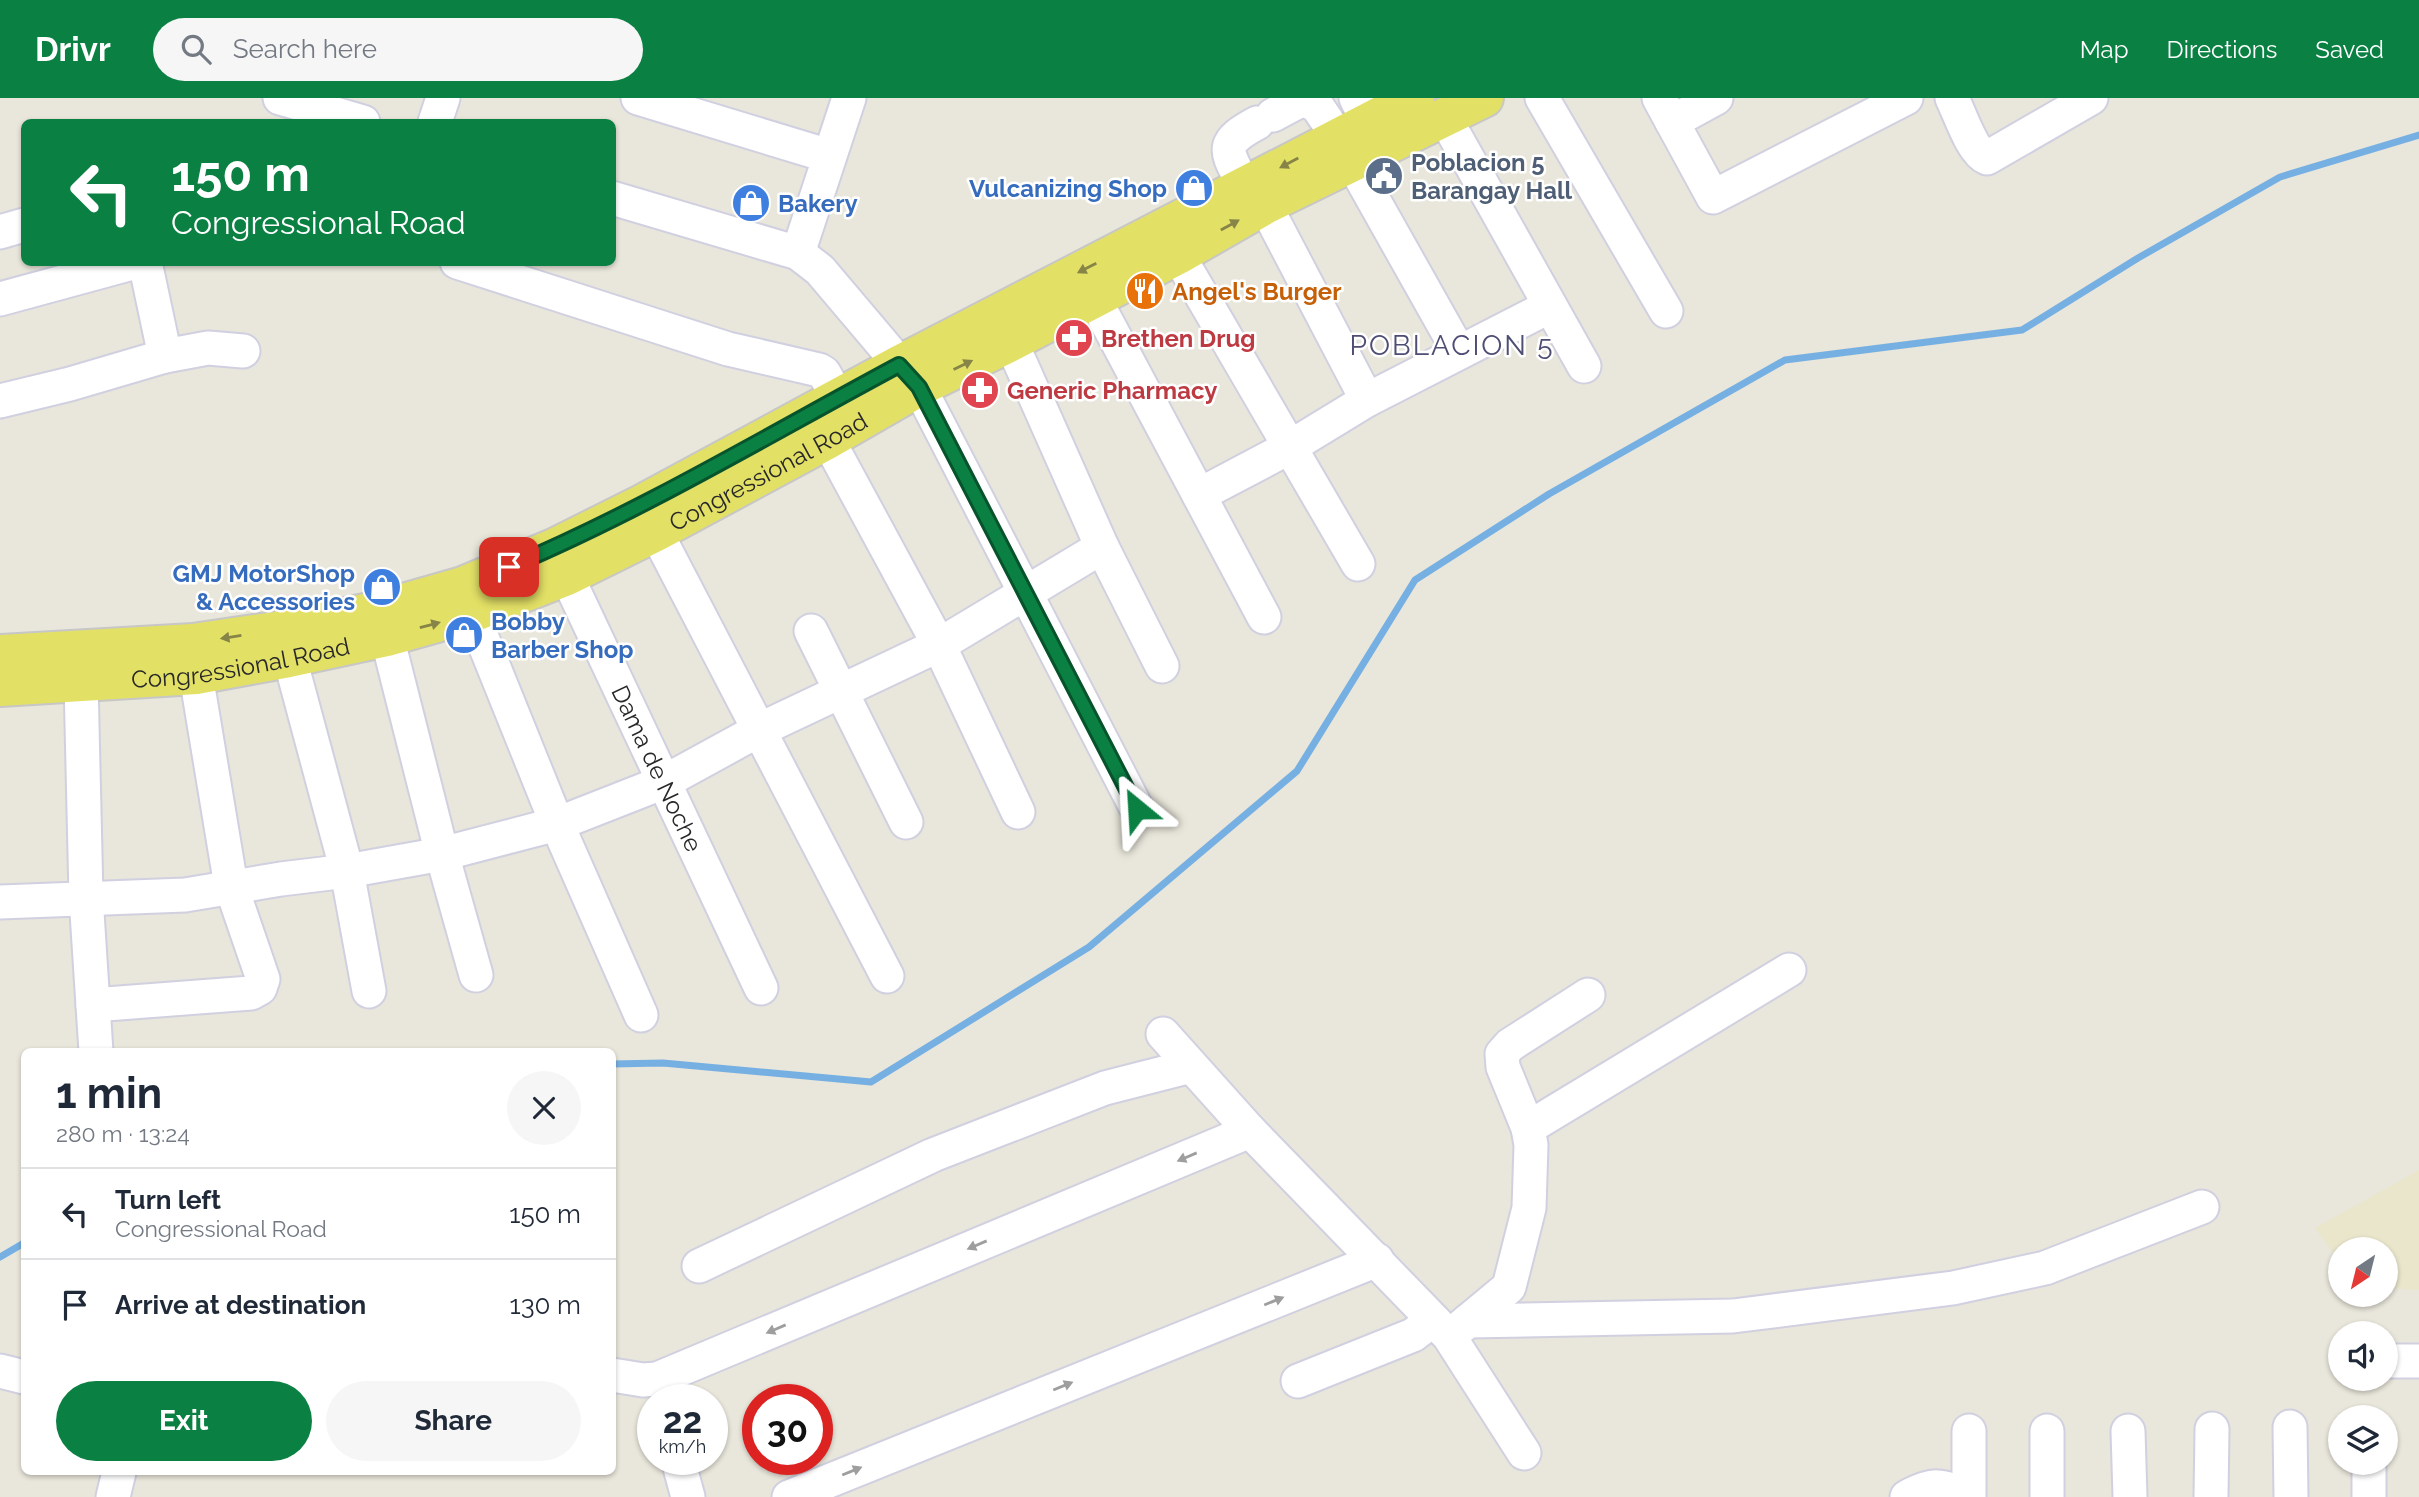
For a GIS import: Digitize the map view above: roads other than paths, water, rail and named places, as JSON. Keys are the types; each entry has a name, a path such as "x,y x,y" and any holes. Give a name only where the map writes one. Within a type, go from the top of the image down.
{"main road":[{"name":"Congressional Road","path":"909,376 1011,342 1178,255 1254,196 1353,130 1430,108 1484,98"},
{"name":"Congressional Road","path":"0,654 194,643 286,644 387,637 472,613 560,562 642,504 909,376 1254,196"},
{"name":"Congressional Road","path":"0,687 196,675 379,610 560,562 656,532 826,416"}],"street":[{"path":"281,98 349,119"},
{"path":"436,119 443,98"},
{"path":"638,98 830,156"},
{"path":"798,253 849,98"},
{"path":"1542,98 1666,312"},
{"path":"1716,98 1666,110 1713,197 1906,98"},
{"path":"1952,98 1976,149 1985,158 1991,158 2091,98"},
{"path":"1367,400 1229,150 1230,141 1236,135 1265,119 1303,99 1312,101 1353,130 1458,352"},
{"path":"1430,108 1584,366"},
{"path":"616,199 798,253 820,270 909,376 1137,809"},
{"path":"0,232 21,226"},
{"path":"1178,255 1358,564"},
{"path":"0,299 121,266"},
{"path":"146,266 165,356"},
{"path":"470,266 729,349 824,373 826,416 1018,812"},
{"path":"1094,298 1264,617"},
{"path":"1199,495 1290,447 1367,400 1549,306"},
{"path":"1011,342 1102,547 1162,666"},
{"path":"0,401 82,381 165,356 208,348 243,351"},
{"path":"656,532 887,976"},
{"path":"0,902 185,895 442,854 557,824 664,782 759,730 939,645 1102,547"},
{"name":"Dama de Noche","path":"560,562 761,988"},
{"path":"472,613 557,824 641,1015"},
{"path":"811,631 906,822"},
{"path":"387,637 476,975"},
{"path":"286,644 347,871 369,991"},
{"path":"93,1005 251,993 260,988 262,979 231,886 196,675"},
{"path":"81,681 86,897 96,1048"},
{"path":"1528,1128 1789,971"},
{"path":"1450,1326 1509,1287 1529,1208 1531,1145 1528,1128 1503,1067 1502,1054 1510,1045 1588,995"},
{"path":"1163,1034 1250,1131 1377,1260 1450,1326 1524,1453"},
{"path":"699,1266 933,1155 1105,1088 1191,1066"},
{"path":"674,1384 1250,1131"},
{"path":"1298,1381 1413,1335 1450,1326 1733,1316 1953,1288 2045,1268 2202,1208"},
{"path":"789,1497 1377,1260"},
{"path":"2398,1361 2419,1361"},
{"path":"0,1371 21,1376"},
{"path":"616,1376 643,1380 650,1384"},
{"path":"2290,1427 2291,1497"},
{"path":"2211,1497 2212,1429"},
{"path":"1907,1497 1927,1486 1947,1486 1968,1497 1969,1431"},
{"path":"2047,1431 2047,1497"},
{"path":"2128,1431 2130,1497"},
{"path":"113,1497 118,1475"},
{"path":"682,1475 688,1497"},
{"path":"2369,1475 2369,1497"}],"waterway":[{"path":"616,1064 663,1063 871,1082 1089,947 1297,771 1415,580 1549,494 1785,360 2022,330 2138,258 2280,177 2419,135"},
{"path":"0,1257 21,1245"}],"place":[{"name":"Poblacion 5 Barangay Hall","path":"1384,176"},
{"name":"Vulcanizing Shop","path":"1194,188"},
{"name":"Bakery","path":"751,203"},
{"name":"Angel's Burger","path":"1145,291"},
{"name":"Brethen Drug","path":"1074,338"},
{"name":"Generic Pharmacy","path":"980,390"},
{"name":"GMJ MotorShop & Accessories","path":"382,587"},
{"name":"Bobby Barber Shop","path":"464,635"}],"district":[{"name":"POBLACION 5","path":"1452,345"}]}
